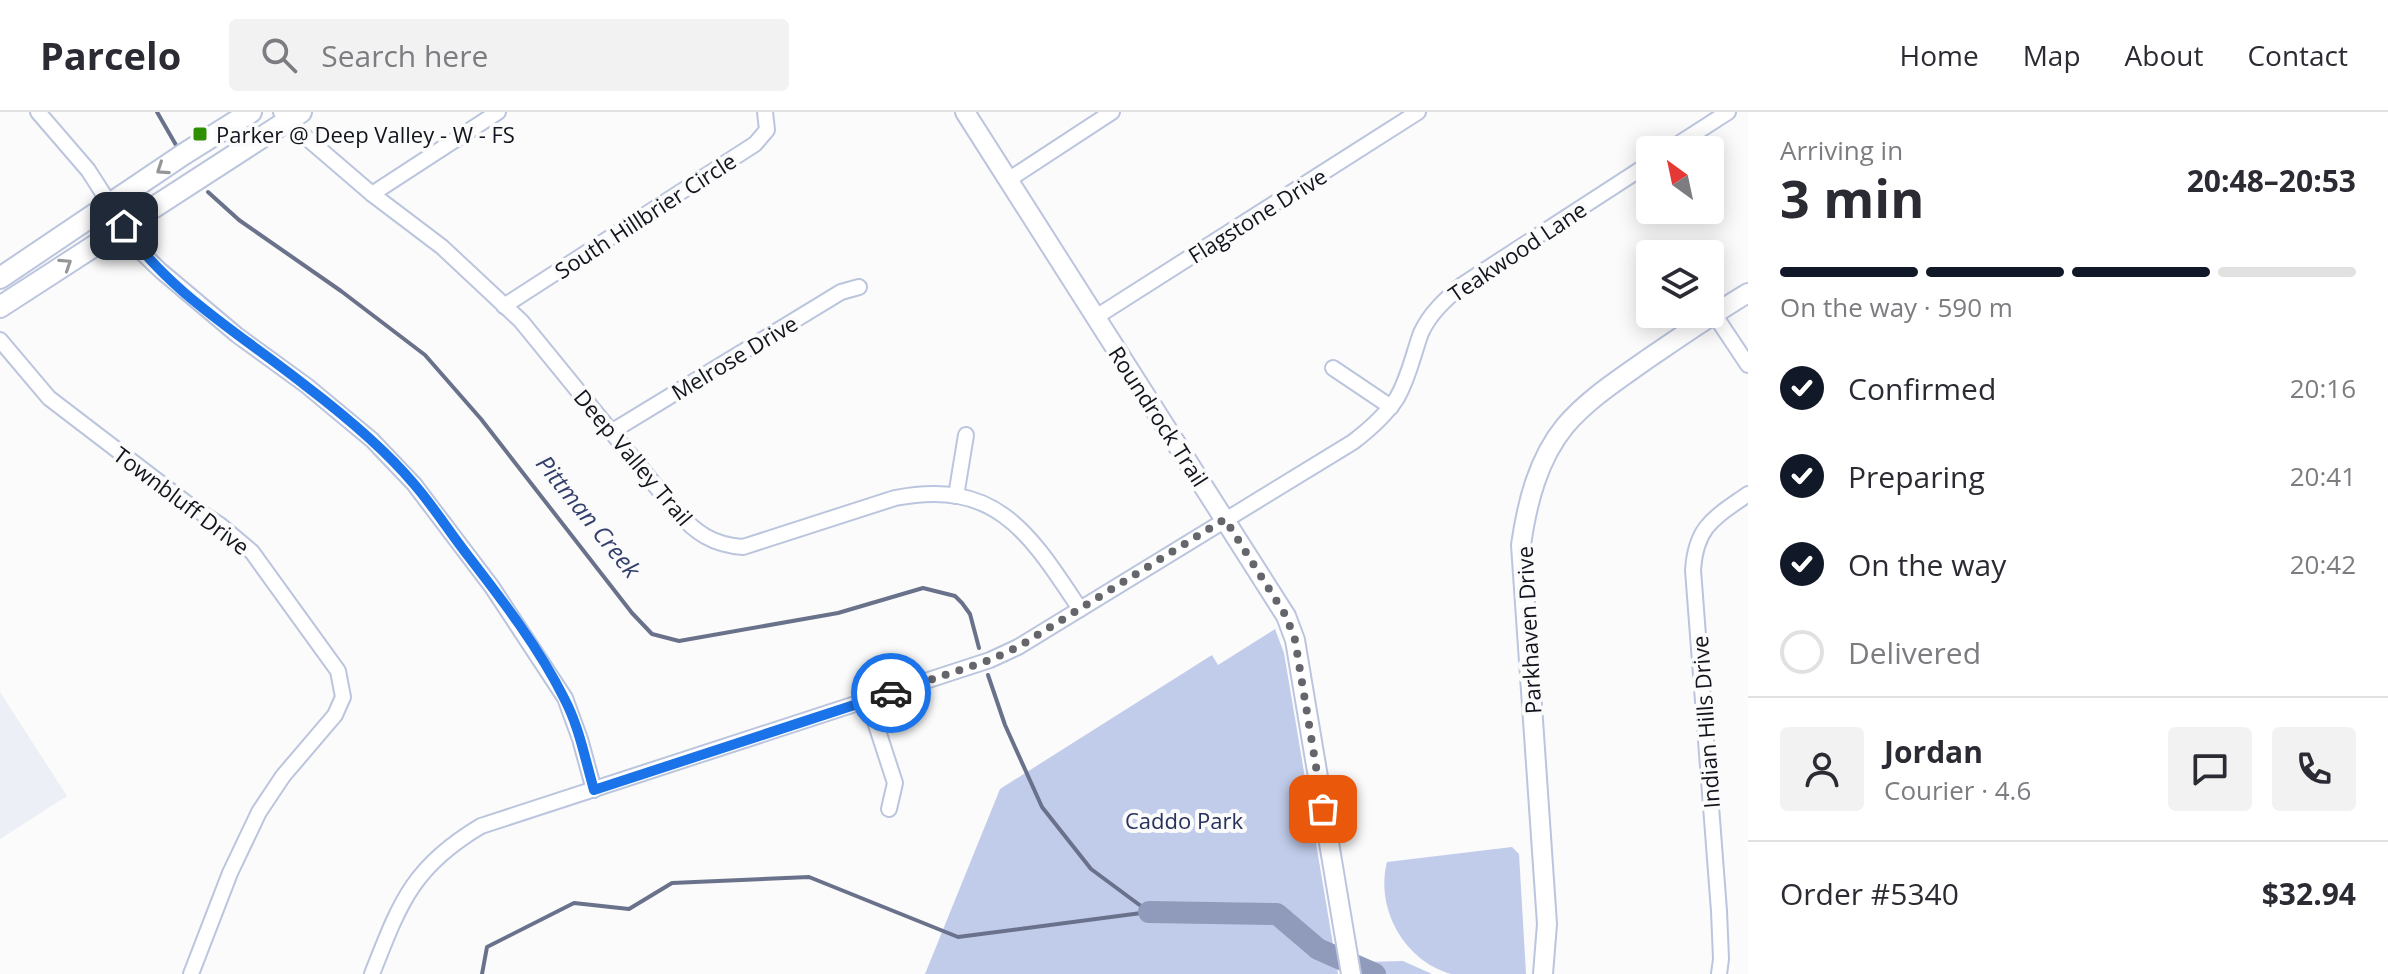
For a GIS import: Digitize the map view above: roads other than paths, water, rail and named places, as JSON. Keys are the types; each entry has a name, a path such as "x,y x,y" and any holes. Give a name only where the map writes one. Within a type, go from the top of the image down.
{"main road":[{"path":"0,278 251,112"},
{"path":"0,307 290,115"}],"street":[{"path":"38,112 111,202 140,251 237,335 372,440 414,484 492,587 565,698 594,790"},
{"path":"372,194 498,112"},
{"name":"South Hillbrier Circle","path":"504,306 755,144 767,130 765,112"},
{"name":"Roundrock Trail","path":"965,112 1286,616 1295,640 1351,974"},
{"path":"1008,180 1112,112"},
{"name":"Flagstone Drive","path":"1096,317 1418,112"},
{"path":"1691,136 1728,112"},
{"name":"Deep Valley Trail","path":"290,115 372,194 442,247 504,306 546,350 695,531 726,546 743,547 895,498 917,494 970,497 992,506 1011,520 1048,561 1080,609"},
{"name":"Teakwood Lane","path":"372,974 406,894 427,867 454,842 481,826 990,660 1080,609 1353,442 1378,423 1391,407 1408,376 1422,330 1439,305 1462,285 1636,172"},
{"name":"Melrose Drive","path":"611,432 841,292 859,287"},
{"name":"Parkhaven Drive","path":"1724,308 1748,293"},
{"name":"Parkhaven Drive","path":"1546,973 1542,832 1521,545 1526,512 1535,481 1564,427 1608,387 1694,328"},
{"path":"1723,328 1748,365"},
{"name":"Townbluff Drive","path":"0,340 49,398 252,552 338,671 343,697 335,715 283,776 259,812 230,873 194,973"},
{"path":"1333,368 1391,407"},
{"path":"956,496 966,435"},
{"name":"Indian Hills Drive","path":"1719,974 1721,959 1693,570 1695,548 1708,525 1748,494"},
{"path":"868,700 895,783 889,809"}],"waterway":[{"name":"Pittman Creek","path":"157,112 176,145"},
{"name":"Pittman Creek","path":"208,192 239,220 341,291 425,355 481,419 632,613 652,634 679,641 838,613 923,588 955,596 962,603 970,614 979,648"},
{"name":"Pittman Creek","path":"988,675 1005,725 1042,807 1091,869 1149,912"},
{"path":"482,974 487,947 574,903 629,909 672,883 809,877 958,937 1149,912"},
{"name":"Pittman Creek","path":"1149,912 1277,914 1318,949 1375,974"}],"place":[{"name":"Parker @ Deep Valley - W - FS","path":"200,134"}],"park label":[{"name":"Caddo Park","path":"1184,820"}]}
